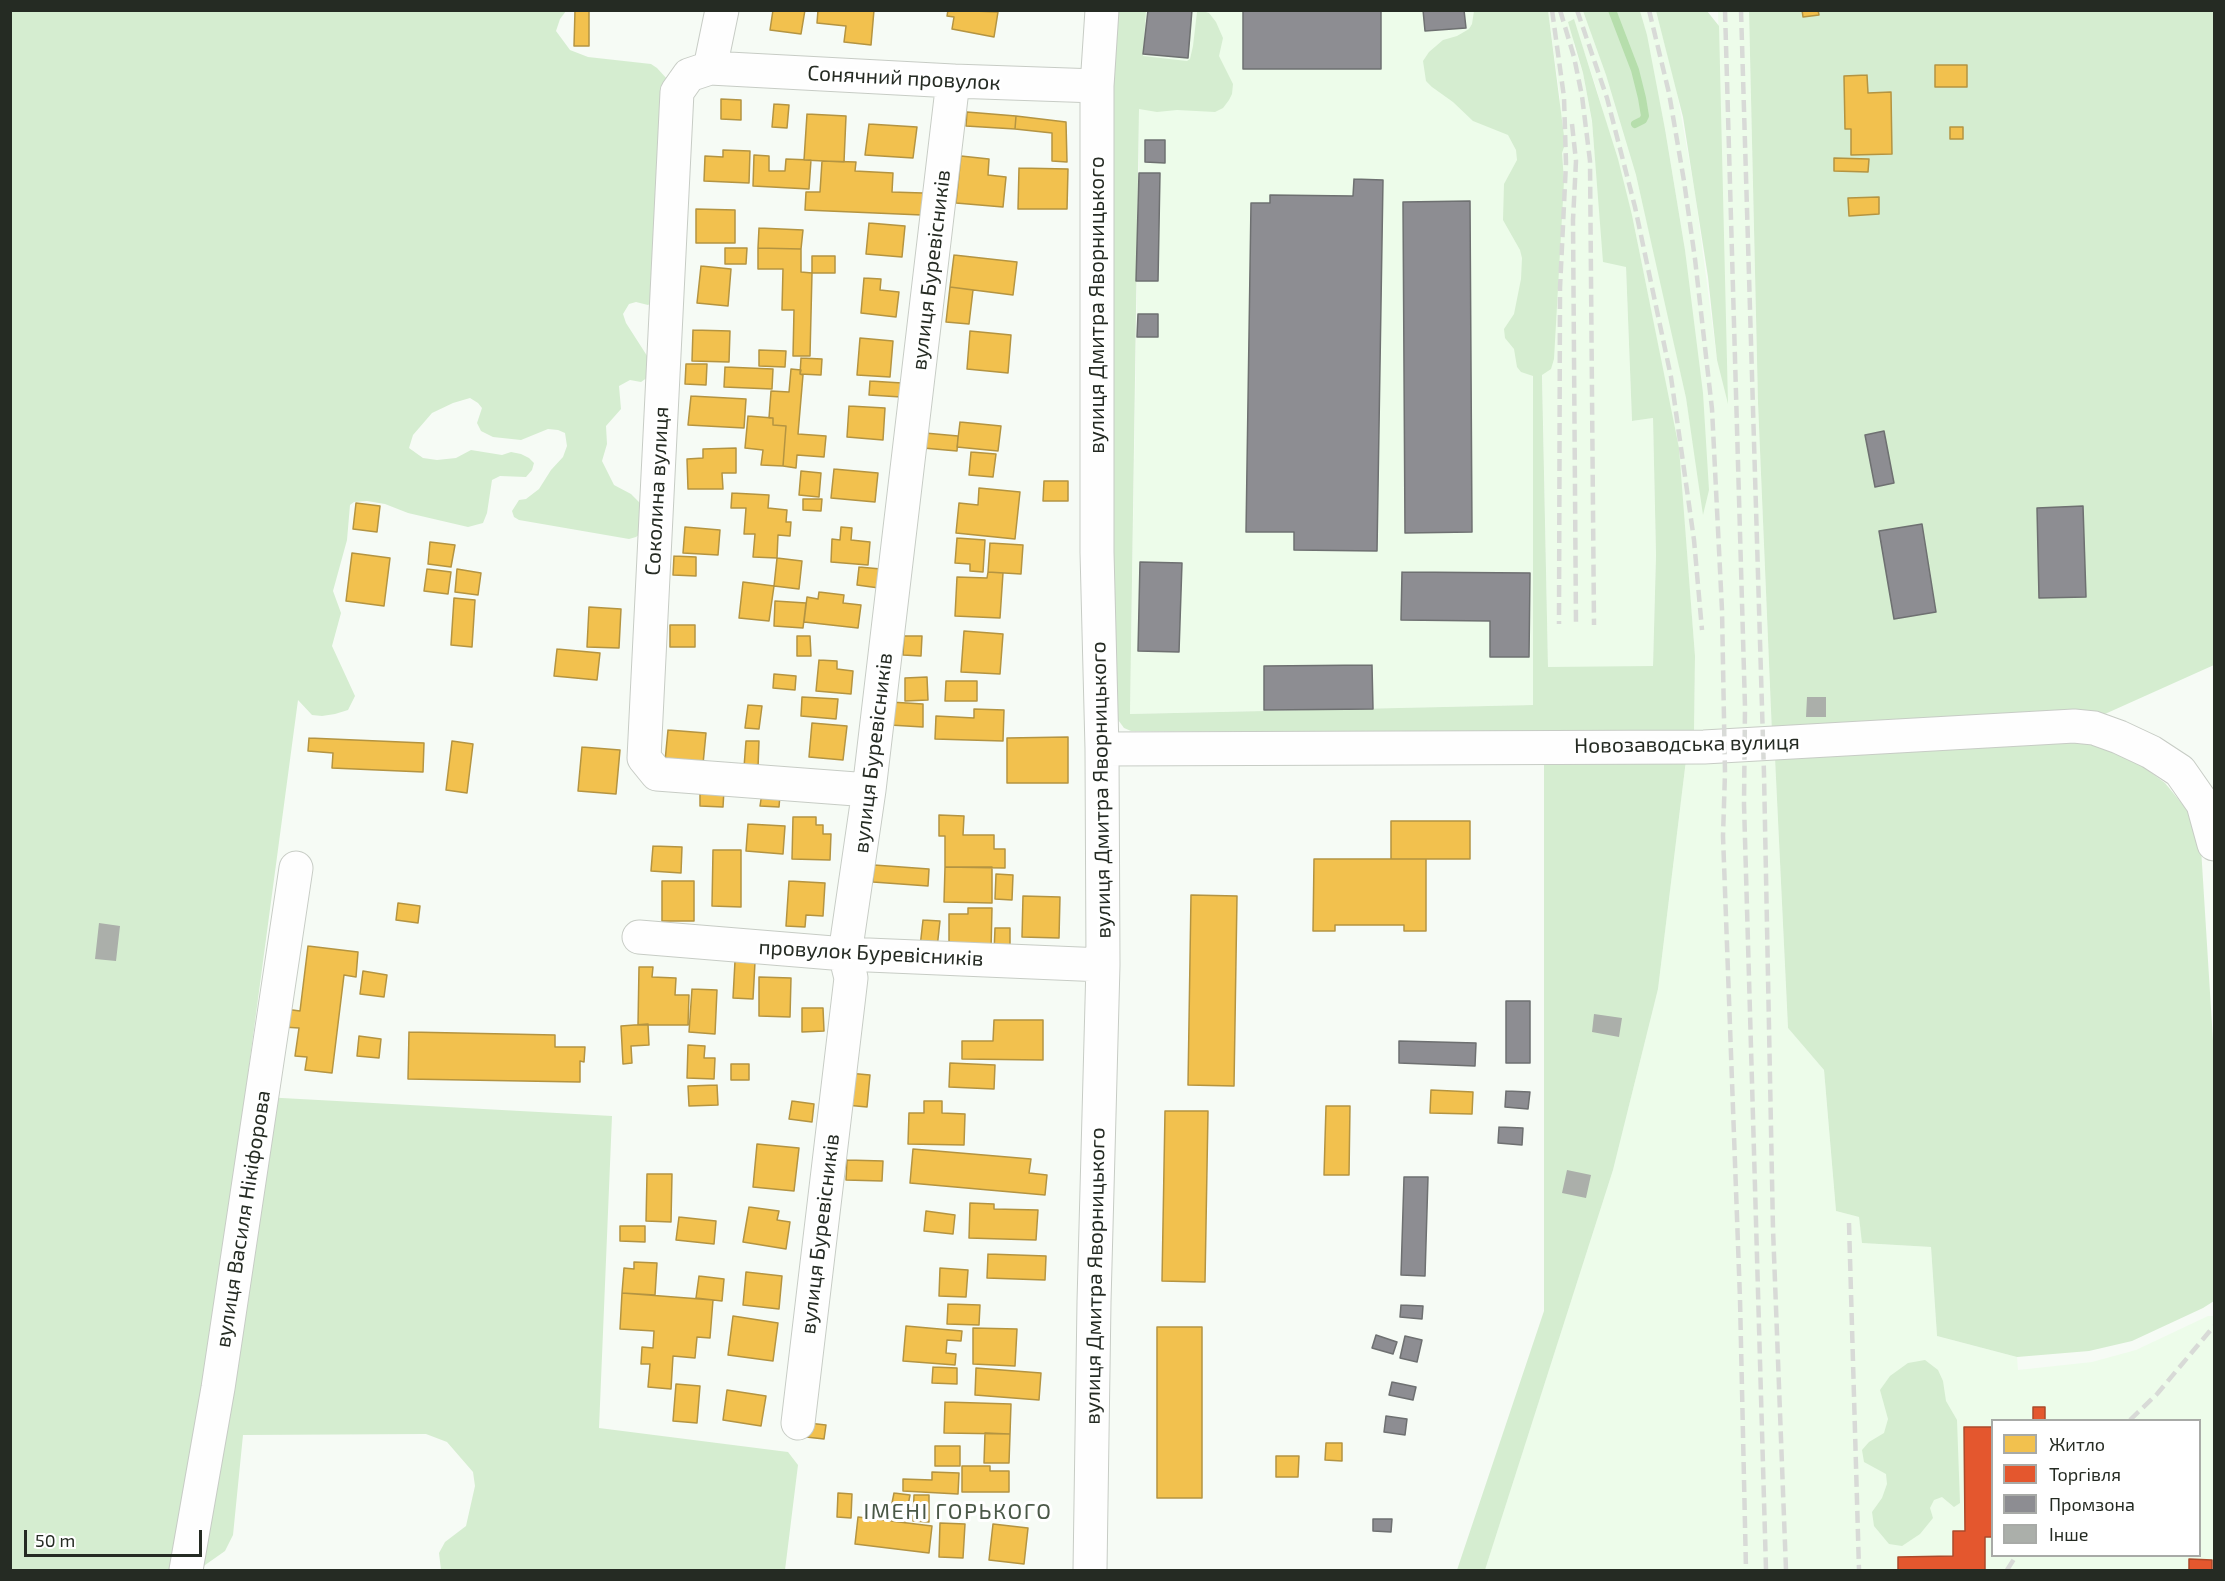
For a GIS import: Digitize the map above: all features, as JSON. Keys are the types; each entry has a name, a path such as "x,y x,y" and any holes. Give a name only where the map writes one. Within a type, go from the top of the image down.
{"street":[{"path":"710,68 722,10"},
{"name":"вулиця Дмитра Яворницького","path":"1090,1570 1103,965 1102,749 1097,552 1097,86 1102,10"},
{"name":"Сонячний провулок","path":"710,68 1097,86"},
{"name":"Соколина вулиця","path":"710,68 688,75 676,92 644,758 657,774 869,789"},
{"name":"вулиця Буревісників","path":"798,1423 851,978 845,954 869,789 953,81"},
{"name":"Новозаводська вулиця","path":"1102,749 1704,747 2074,726 2094,728 2119,737 2151,752 2180,771 2203,804 2214,844"},
{"name":"вулиця Василя Нікіфорова","path":"186,1570 218,1388 296,868"},
{"name":"провулок Буревісників","path":"639,937 845,954 1103,965"}],"shaded area":[{"path":"1548,10 1565,144 1562,153 1564,181 1554,359 1551,369 1542,375 1548,667 1653,666 1656,555 1653,418 1632,421 1626,267 1603,262 1592,121 1583,73 1568,22 1574,19 1618,159 1632,215 1679,448 1695,656 1694,734 1131,731 1124,728 1113,713 1108,11 1146,11 1143,56 1187,61 1190,59 1193,46 1197,12 1209,13 1223,38 1219,56 1233,84 1229,100 1223,108 1215,112 1177,110 1157,112 1139,109 1130,714 1533,705 1533,376 1521,372 1517,367 1514,349 1505,338 1504,329 1514,314 1521,279 1520,250 1503,220 1504,184 1517,160 1516,150 1508,135 1473,121 1453,102 1432,87 1426,81 1423,61 1429,52 1443,40 1469,29 1474,11"},
{"path":"11,11 566,11 556,31 570,50 588,57 651,64 668,80 658,300 648,305 636,302 629,304 623,314 626,323 651,362 651,375 641,382 630,380 619,386 621,409 606,426 607,444 602,461 614,485 631,494 646,509 645,530 629,539 519,520 514,517 512,511 519,500 526,499 539,489 563,457 567,446 565,433 548,429 521,440 493,437 481,431 477,423 482,408 470,398 432,413 413,435 409,448 423,458 437,460 456,458 471,450 502,455 511,452 521,454 534,463 526,477 500,476 492,480 487,513 483,523 468,527 367,501 354,502 350,505 347,540 333,591 341,613 332,646 355,696 348,710 322,716 312,715 298,700 245,1096 612,1116 599,1428 788,1452 798,1465 785,1570 441,1570 439,1553 445,1542 466,1526 475,1486 473,1472 447,1442 426,1434 243,1435 233,1535 225,1551 198,1570 11,1570"},
{"path":"1144,11 1511,11 1532,141 1534,705 1130,714 1139,59"},
{"path":"1548,11 1583,11 1606,75 1636,175 1663,291 1686,398 1704,513 1685,250 1665,129 1640,11 1656,11 1676,87 1695,193 1717,360 1727,400 1718,11 1749,11 1758,403 1772,734 1694,734 1695,656 1678,447 1632,215 1596,87 1573,19 1574,46 1583,73 1592,122 1598,189 1626,267 1632,421 1653,418 1656,555 1653,667 1548,668 1540,264 1560,97"},
{"path":"1583,11 1640,11 1647,35 1685,250 1703,393 1709,490 1703,515 1686,398 1636,175 1606,75"},
{"path":"1656,11 1707,11 1719,26 1728,404 1717,360 1708,277 1683,117"},
{"path":"1749,11 2214,11 2214,665 2096,718 1772,734 1758,403"},
{"path":"2054,737 2099,745 2138,763 2165,783 2188,811 2201,848 2214,1057 2214,1301 2132,1341 2089,1351 2017,1357 1937,1336 1931,1247 1862,1243 1859,1217 1836,1211 1824,1070 1788,1028 1775,758"},
{"path":"1544,755 1686,760 1658,989 1613,1170 1485,1570 1457,1570 1544,1311"},
{"path":"1775,758 1788,1028 1824,1070 1836,1211 1859,1217 1863,1243 1931,1247 1937,1336 2017,1357 2018,1370 2092,1362 2136,1350 2208,1316 2214,1316 2214,1570 1485,1570 1613,1170 1658,989 1686,760"},
{"path":"1925,1360 1938,1370 1943,1381 1946,1401 1957,1420 1960,1503 1954,1507 1942,1497 1934,1500 1930,1508 1933,1518 1920,1534 1902,1546 1889,1544 1874,1526 1872,1512 1882,1498 1887,1484 1886,1474 1864,1462 1862,1450 1869,1442 1884,1433 1888,1419 1880,1390 1890,1376 1908,1363"}],"building: Житло":[{"path":"575,10 589,10 589,46 574,46"},
{"path":"773,10 805,10 801,34 770,30"},
{"path":"818,10 874,10 871,45 844,42 846,26 817,23"},
{"path":"948,10 998,12 994,37 952,29 954,17 947,16"},
{"path":"1802,10 1818,10 1819,15 1803,17"},
{"path":"1935,65 1967,65 1967,87 1935,87"},
{"path":"1867,75 1868,93 1891,92 1892,154 1851,155 1851,129 1845,129 1844,76"},
{"path":"721,99 741,100 741,120 721,119"},
{"path":"774,104 789,105 787,128 772,127"},
{"path":"967,112 1016,116 1015,129 966,126"},
{"path":"807,114 846,116 844,162 804,160"},
{"path":"1016,116 1066,122 1067,162 1052,161 1052,133 1015,129"},
{"path":"869,124 917,127 913,158 865,155"},
{"path":"1950,127 1963,127 1963,139 1950,139"},
{"path":"723,150 750,151 749,183 704,181 705,156 723,157"},
{"path":"754,155 769,156 769,171 785,171 786,159 811,160 809,189 753,186"},
{"path":"961,156 989,159 988,175 1006,177 1003,207 956,203"},
{"path":"1834,158 1869,159 1868,172 1834,171"},
{"path":"822,161 856,162 855,171 893,173 892,192 923,193 922,215 805,210 806,192 820,192"},
{"path":"1019,168 1068,169 1067,209 1018,209"},
{"path":"1879,197 1879,214 1849,216 1848,198"},
{"path":"696,209 735,210 735,243 696,243"},
{"path":"869,223 905,226 902,257 866,254"},
{"path":"759,228 803,230 801,249 758,248"},
{"path":"725,248 747,248 746,264 725,264"},
{"path":"758,248 801,249 801,272 812,273 810,356 793,356 794,310 782,310 783,269 758,269"},
{"path":"954,255 1017,262 1013,295 950,287"},
{"path":"812,256 835,256 835,273 812,273"},
{"path":"701,266 731,269 728,306 697,303"},
{"path":"864,278 881,279 880,290 899,292 896,317 861,313"},
{"path":"950,287 973,290 969,324 946,322"},
{"path":"693,330 730,331 729,362 692,361"},
{"path":"970,331 1011,335 1008,373 967,369"},
{"path":"860,338 893,341 890,377 857,375"},
{"path":"759,350 786,351 785,367 759,366"},
{"path":"801,358 822,359 821,375 800,374"},
{"path":"686,364 707,364 706,385 685,384"},
{"path":"725,367 773,369 772,389 724,387"},
{"path":"791,369 801,370 800,374 803,375 798,434 826,436 824,457 797,455 796,468 783,466 786,426 773,425 773,418 769,418 771,391 789,392"},
{"path":"870,381 902,383 901,397 869,395"},
{"path":"691,396 746,399 744,428 688,425"},
{"path":"849,406 885,408 883,440 847,437"},
{"path":"748,416 773,418 773,425 786,426 783,466 761,465 763,450 745,448"},
{"path":"960,422 1001,426 998,451 957,447"},
{"path":"925,433 958,436 957,451 923,448"},
{"path":"736,448 736,473 722,473 723,489 688,489 687,459 703,458 703,449"},
{"path":"971,452 996,454 993,477 969,475"},
{"path":"834,469 878,473 875,502 831,498"},
{"path":"801,471 821,473 819,497 799,495"},
{"path":"1044,481 1068,481 1068,501 1043,501"},
{"path":"979,488 1020,492 1015,539 956,533 959,503 978,505"},
{"path":"732,493 769,495 768,508 787,510 786,522 791,522 790,536 778,535 777,558 753,557 755,534 744,534 746,508 731,508"},
{"path":"803,499 822,499 821,511 803,510"},
{"path":"356,503 380,506 377,532 353,529"},
{"path":"685,527 720,530 718,555 683,553"},
{"path":"841,527 852,528 851,540 870,542 868,565 831,562 832,539 840,540"},
{"path":"957,538 985,540 983,572 970,571 970,564 955,563"},
{"path":"430,542 455,545 451,567 428,564"},
{"path":"990,543 1023,545 1021,574 988,572"},
{"path":"352,553 390,558 384,606 346,601"},
{"path":"674,556 696,557 696,576 673,575"},
{"path":"777,558 802,561 799,589 774,586"},
{"path":"859,567 881,569 879,588 857,585"},
{"path":"427,569 451,572 448,594 424,591"},
{"path":"457,569 481,573 478,595 455,592"},
{"path":"988,572 1003,573 1000,618 955,616 957,577 987,578"},
{"path":"743,582 774,586 769,621 739,618"},
{"path":"819,592 844,595 843,603 861,605 858,628 804,622 807,597 818,599"},
{"path":"454,598 475,600 472,647 451,645"},
{"path":"775,601 806,603 803,628 774,626"},
{"path":"589,607 621,609 619,648 587,647"},
{"path":"670,625 695,625 695,647 670,647"},
{"path":"964,631 1003,634 1000,674 961,672"},
{"path":"797,636 810,636 811,656 797,656"},
{"path":"904,636 922,636 921,656 903,655"},
{"path":"557,649 600,653 597,680 554,676"},
{"path":"819,660 837,661 837,669 853,671 851,694 816,691"},
{"path":"774,674 796,676 795,690 773,688"},
{"path":"927,677 928,700 905,701 905,678"},
{"path":"946,681 977,681 977,701 945,701"},
{"path":"802,697 838,699 836,719 801,716"},
{"path":"890,702 923,704 923,727 890,725"},
{"path":"748,705 762,706 759,729 745,728"},
{"path":"974,709 1004,710 1003,741 935,739 936,716 974,718"},
{"path":"812,723 847,726 843,760 809,757"},
{"path":"668,730 706,733 703,764 665,761"},
{"path":"1068,737 1068,783 1007,783 1007,738"},
{"path":"309,738 424,743 423,772 332,768 333,753 308,751"},
{"path":"452,741 473,744 467,793 446,790"},
{"path":"746,741 759,741 758,768 744,767"},
{"path":"582,747 620,750 616,794 578,791"},
{"path":"700,788 724,790 723,807 700,806"},
{"path":"762,793 780,795 779,807 760,806"},
{"path":"939,815 964,816 963,835 994,835 994,849 1005,849 1005,868 945,867 945,836 939,836"},
{"path":"793,817 816,817 816,825 823,825 823,834 831,834 830,860 792,859"},
{"path":"1391,821 1470,821 1470,859 1391,859"},
{"path":"748,824 785,826 783,854 746,851"},
{"path":"653,846 682,847 681,873 651,871"},
{"path":"713,850 741,850 741,907 712,906"},
{"path":"1314,859 1426,859 1426,931 1404,931 1404,925 1335,925 1335,931 1313,931"},
{"path":"874,865 929,869 928,886 873,882"},
{"path":"945,867 992,867 992,903 944,902"},
{"path":"996,874 1013,875 1012,900 995,899"},
{"path":"662,881 694,881 694,921 662,921"},
{"path":"789,881 825,883 823,916 806,915 805,927 786,926"},
{"path":"1191,895 1237,896 1234,1086 1188,1085"},
{"path":"1023,896 1060,897 1059,938 1022,937"},
{"path":"398,903 420,906 418,923 396,920"},
{"path":"968,908 992,908 991,951 949,951 949,914 968,914"},
{"path":"923,920 940,921 937,948 920,947"},
{"path":"995,928 1010,928 1010,953 994,953"},
{"path":"308,946 358,952 356,977 344,975 332,1073 305,1070 307,1057 295,1056 299,1028 283,1027 285,1009 300,1011"},
{"path":"735,961 755,962 753,999 733,998"},
{"path":"639,967 653,967 652,977 676,978 675,995 689,995 688,1025 638,1025"},
{"path":"363,971 387,975 384,997 360,994"},
{"path":"759,977 791,978 790,1017 759,1016"},
{"path":"692,989 717,990 715,1034 689,1032"},
{"path":"802,1008 823,1008 824,1031 802,1032"},
{"path":"994,1020 1043,1020 1043,1060 962,1059 962,1041 993,1041"},
{"path":"648,1024 649,1045 631,1046 632,1063 623,1064 621,1026"},
{"path":"409,1032 555,1035 555,1047 585,1047 584,1062 580,1061 580,1082 408,1079"},
{"path":"359,1036 381,1039 379,1058 357,1056"},
{"path":"688,1045 705,1046 704,1058 715,1058 714,1079 687,1078"},
{"path":"950,1063 995,1065 994,1089 949,1087"},
{"path":"731,1064 749,1064 749,1080 731,1080"},
{"path":"848,1073 870,1075 867,1107 846,1105"},
{"path":"717,1085 718,1105 689,1106 688,1086"},
{"path":"1431,1090 1473,1092 1472,1114 1430,1113"},
{"path":"792,1101 814,1104 812,1122 789,1119"},
{"path":"924,1101 942,1101 942,1113 965,1114 964,1145 908,1144 909,1113 924,1113"},
{"path":"1326,1106 1350,1106 1349,1175 1324,1175"},
{"path":"1165,1111 1208,1111 1205,1282 1162,1281"},
{"path":"757,1144 799,1148 794,1191 753,1187"},
{"path":"913,1149 1031,1159 1029,1173 1047,1175 1045,1195 910,1183"},
{"path":"847,1160 883,1161 882,1181 846,1180"},
{"path":"647,1174 672,1174 671,1222 646,1221"},
{"path":"970,1203 994,1204 994,1209 1038,1210 1036,1240 969,1238"},
{"path":"749,1207 779,1211 777,1220 790,1222 786,1249 743,1242"},
{"path":"926,1211 955,1215 953,1234 924,1231"},
{"path":"679,1217 716,1221 714,1244 676,1240"},
{"path":"620,1226 645,1226 645,1242 620,1241"},
{"path":"988,1254 1046,1256 1045,1280 987,1278"},
{"path":"634,1262 657,1263 655,1295 622,1293 624,1268 634,1269"},
{"path":"940,1268 968,1270 966,1297 939,1296"},
{"path":"746,1272 782,1276 779,1309 743,1305"},
{"path":"699,1276 724,1279 722,1301 696,1298"},
{"path":"622,1293 713,1300 710,1338 697,1337 695,1358 673,1356 671,1389 648,1387 650,1364 641,1364 642,1347 653,1348 654,1331 620,1329"},
{"path":"948,1304 980,1305 979,1325 947,1324"},
{"path":"733,1316 778,1323 773,1361 728,1355"},
{"path":"906,1326 962,1331 961,1341 947,1340 946,1353 956,1354 955,1365 903,1361"},
{"path":"1157,1327 1202,1327 1202,1498 1157,1498"},
{"path":"973,1328 1017,1329 1015,1366 973,1364"},
{"path":"933,1367 957,1368 957,1384 932,1383"},
{"path":"976,1368 1041,1373 1039,1400 975,1395"},
{"path":"676,1384 700,1386 697,1423 673,1421"},
{"path":"727,1390 766,1396 761,1426 723,1420"},
{"path":"945,1402 1011,1404 1010,1434 944,1433"},
{"path":"808,1423 826,1425 824,1439 806,1437"},
{"path":"985,1433 1010,1434 1009,1463 984,1463"},
{"path":"1326,1443 1342,1443 1342,1461 1325,1460"},
{"path":"935,1446 960,1446 960,1466 935,1466"},
{"path":"1276,1456 1299,1456 1298,1477 1276,1477"},
{"path":"962,1466 990,1466 990,1471 1009,1471 1009,1492 962,1492"},
{"path":"932,1472 959,1473 958,1494 903,1491 903,1479 932,1480"},
{"path":"838,1493 852,1494 851,1518 837,1517"},
{"path":"894,1493 910,1495 905,1521 889,1518"},
{"path":"914,1495 929,1495 929,1522 913,1521"},
{"path":"858,1517 932,1526 929,1553 855,1544"},
{"path":"940,1523 965,1524 963,1558 939,1557"},
{"path":"993,1524 1028,1528 1024,1564 989,1560"}],"building: Торгівля":[{"path":"2033,1407 2045,1407 2045,1419 2033,1419"},
{"path":"1964,1427 1991,1427 1991,1537 1985,1537 1985,1570 1898,1570 1898,1557 1953,1556 1953,1531 1965,1531"},
{"path":"2189,1559 2212,1560 2212,1570 2189,1570"}],"building: Промзона":[{"path":"1148,10 1192,10 1188,58 1143,54"},
{"path":"1243,10 1381,10 1381,69 1243,69"},
{"path":"1423,10 1464,10 1466,28 1425,31"},
{"path":"1145,140 1165,140 1165,163 1145,162"},
{"path":"1139,173 1160,173 1158,281 1136,281"},
{"path":"1354,179 1383,180 1377,551 1294,550 1294,532 1246,532 1251,203 1270,203 1270,195 1353,196"},
{"path":"1470,201 1472,532 1405,533 1403,202"},
{"path":"1138,314 1158,314 1158,337 1137,337"},
{"path":"1884,431 1894,483 1875,487 1865,435"},
{"path":"2083,506 2086,597 2039,598 2037,508"},
{"path":"1922,524 1936,612 1894,619 1879,531"},
{"path":"1140,562 1182,563 1179,652 1138,651"},
{"path":"1402,572 1530,573 1529,657 1490,657 1490,621 1401,620"},
{"path":"1372,665 1373,709 1264,710 1264,666"},
{"path":"1506,1001 1530,1001 1530,1063 1506,1063"},
{"path":"1399,1041 1476,1043 1475,1066 1399,1063"},
{"path":"1506,1091 1530,1092 1528,1109 1505,1107"},
{"path":"1499,1127 1523,1128 1522,1145 1498,1143"},
{"path":"1404,1177 1428,1177 1425,1276 1401,1275"},
{"path":"1401,1305 1423,1306 1422,1319 1400,1317"},
{"path":"1376,1335 1397,1342 1393,1354 1372,1348"},
{"path":"1405,1336 1422,1340 1417,1362 1400,1358"},
{"path":"1392,1382 1416,1387 1413,1400 1389,1395"},
{"path":"1386,1416 1407,1419 1405,1435 1384,1432"},
{"path":"1373,1519 1392,1519 1391,1532 1373,1531"}],"building: Інше":[{"path":"1807,697 1826,697 1826,717 1806,717"},
{"path":"99,923 120,926 116,961 95,959"},
{"path":"1594,1014 1622,1018 1619,1037 1592,1032"},
{"path":"1567,1170 1591,1175 1586,1198 1562,1193"}],"waterway":[{"path":"1612,10 1635,70 1642,98 1645,116 1643,120 1635,124"}],"railway":[{"path":"1552,10 1564,97 1566,163 1560,288 1559,624"},
{"path":"1560,10 1574,57 1582,96 1590,161 1594,625"},
{"path":"1577,10 1607,98 1635,207 1671,377 1694,540 1702,630"},
{"path":"1649,10 1669,93 1684,181 1712,409 1722,610 1725,773 1723,836 1740,1299 1746,1570"},
{"path":"1725,10 1745,707 1744,804 1766,1570"},
{"path":"1741,10 1764,774 1773,1229 1786,1570"},
{"path":"1572,124 1576,161 1573,220 1576,625"},
{"path":"1849,1223 1859,1570"},
{"path":"2131,1419 2157,1394 2214,1326"},
{"path":"2007,1570 2015,1557"}],"district":[{"name":"ІМЕНІ ГОРЬКОГО","path":"958,1512"}]}
